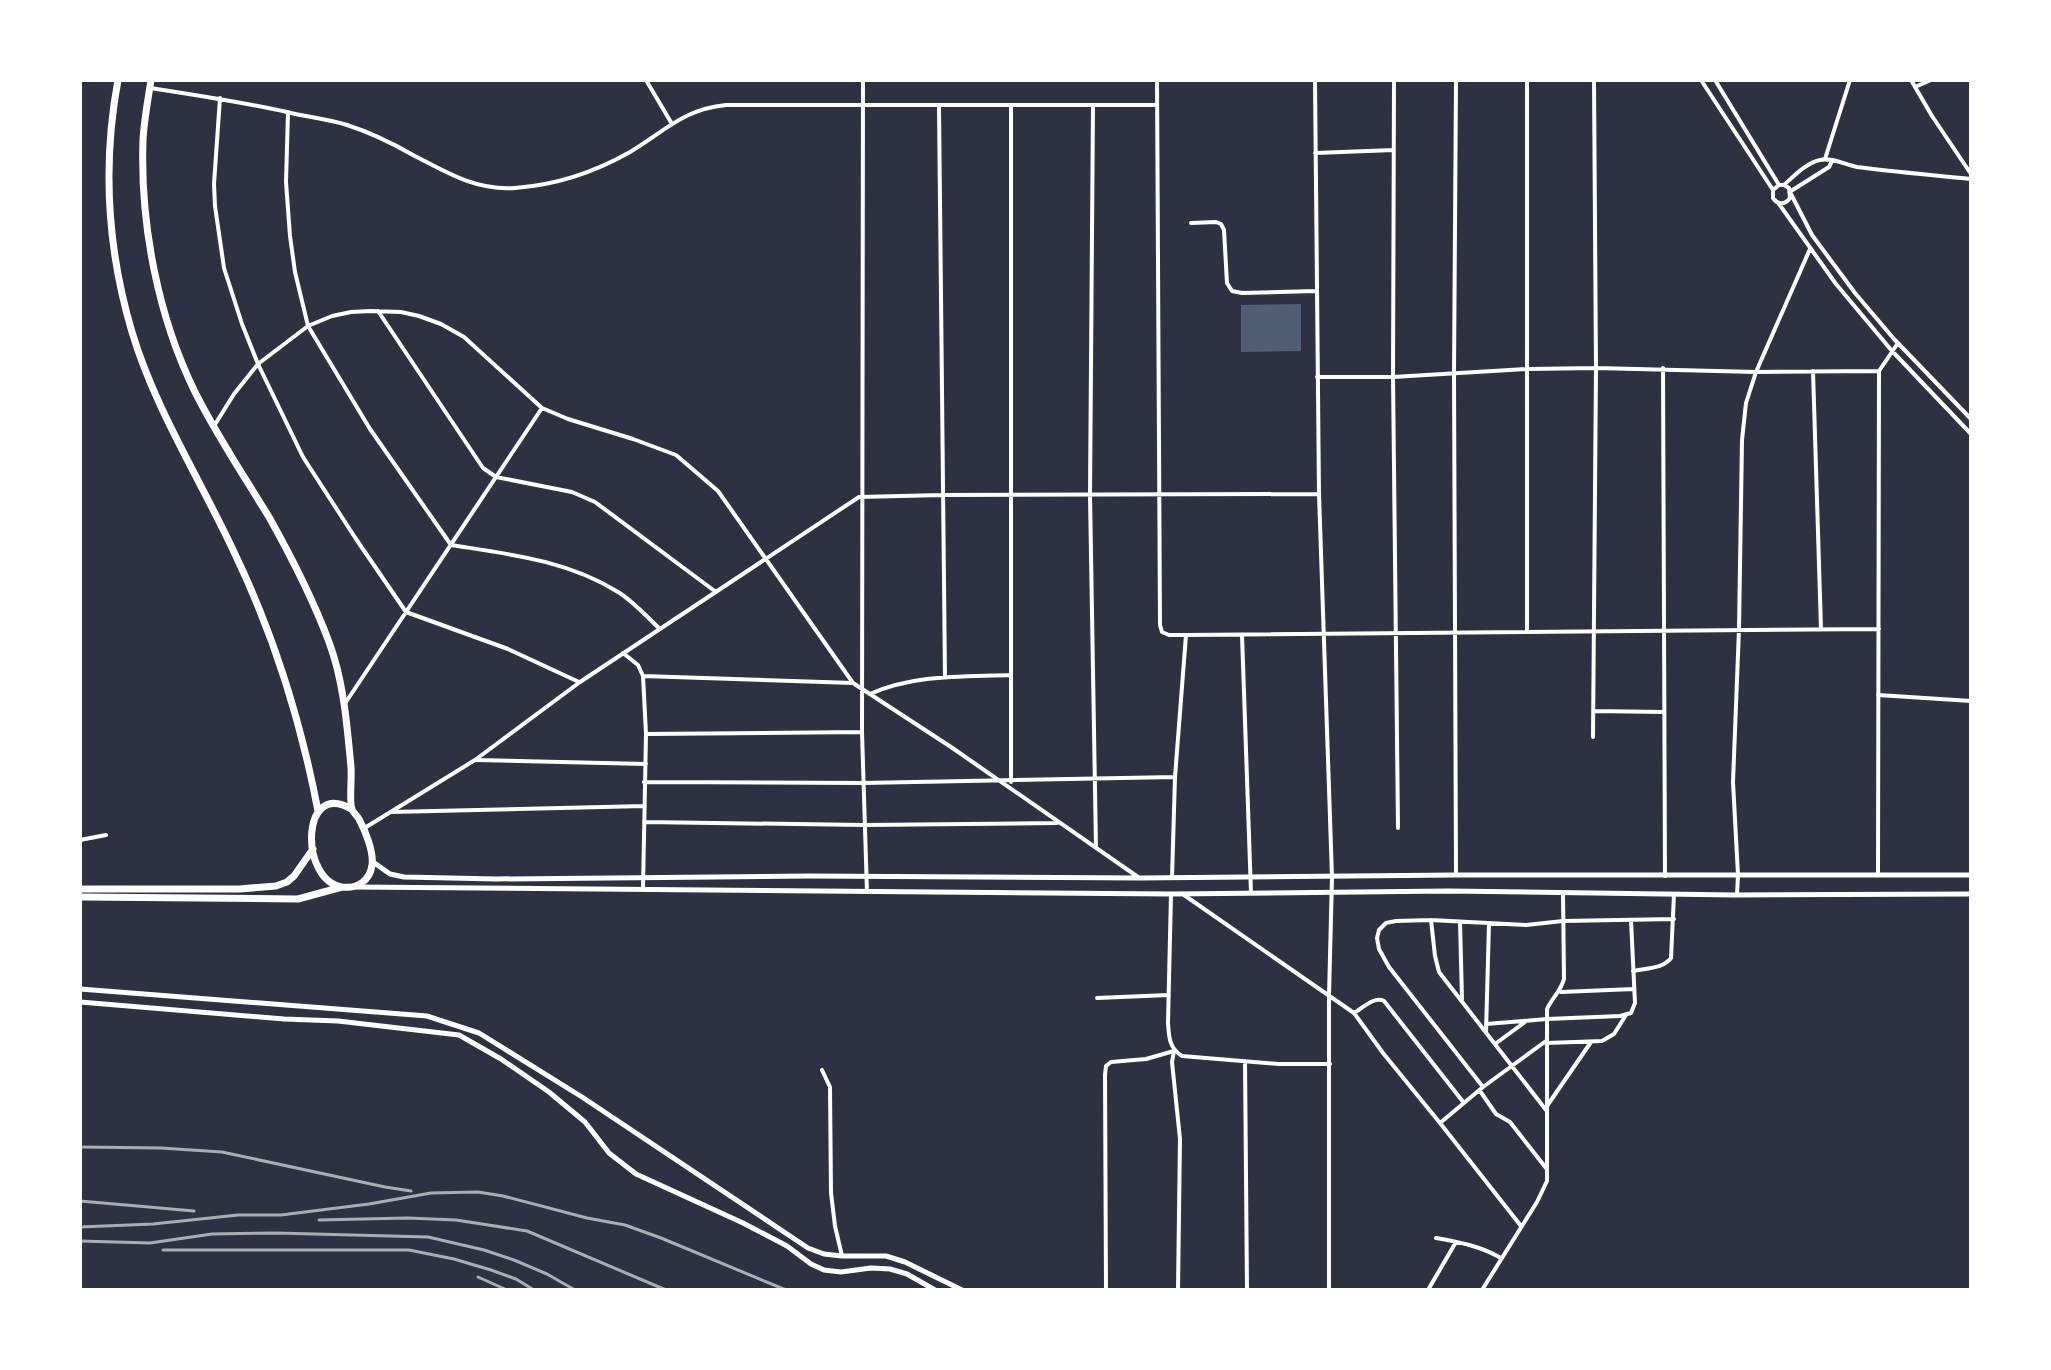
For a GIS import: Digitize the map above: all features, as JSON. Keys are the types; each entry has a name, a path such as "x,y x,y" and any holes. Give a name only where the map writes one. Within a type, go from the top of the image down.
{"main road":[{"path":"118,80 108,171 110,226 132,334 155,392 235,553 274,646 303,743 318,811"},
{"path":"150,84 143,139 144,178 155,277 165,315 180,359 214,426 293,560 316,607 333,653 344,704 352,772 351,809"},
{"path":"80,897 280,900 308,898 360,884 366,880 373,862 363,829 351,809 332,804 318,811 312,826 313,849 323,875 335,885 346,887"},
{"path":"80,889 239,889 276,886 294,876 313,849"}],"street":[{"path":"646,80 672,124"},
{"path":"863,80 862,732 867,892"},
{"path":"1157,80 1162,632 1169,635 1242,635 1879,629"},
{"path":"1315,80 1319,494 1332,877 1329,1290"},
{"path":"1394,80 1393,377 1398,828"},
{"path":"1456,80 1456,875"},
{"path":"1527,80 1527,632"},
{"path":"1593,737 1596,368 1594,80"},
{"path":"1701,80 1773,190 1773,198 1810,249 1892,351 1971,434"},
{"path":"1715,80 1782,185 1791,193 1812,235 1855,293 1971,419"},
{"path":"1825,159 1850,80"},
{"path":"1911,80 1971,177"},
{"path":"1915,87 1931,80"},
{"path":"150,84 351,126 468,183 509,189 537,186 586,173 629,152 688,114 706,107 1157,105"},
{"path":"220,98 214,184 224,268 258,364 303,457 406,612 508,649 580,682"},
{"path":"1011,105 1011,782"},
{"path":"1093,105 1090,495 1096,848"},
{"path":"939,106 945,677"},
{"path":"288,112 286,182 290,236 308,326 415,496 451,545 525,556 586,576 619,592 660,629"},
{"path":"1315,153 1394,150"},
{"path":"1773,190 1825,159 1869,169 1971,177"},
{"path":"1779,204 1787,202 1791,193 1829,167 1832,161"},
{"path":"1191,223 1221,224 1227,283 1232,291 1316,291"},
{"path":"1737,895 1733,782 1742,440 1746,403 1756,372 1810,249"},
{"path":"214,426 258,364 308,326 332,316 378,311 419,316 441,324 464,337 542,408 676,455 718,491 853,683 1140,878"},
{"path":"378,311 483,468 496,477 572,492 595,502 716,592"},
{"path":"1878,875 1879,371 1898,343"},
{"path":"1317,377 1393,377 1596,368 1879,371"},
{"path":"1663,368 1665,876"},
{"path":"1813,371 1821,629"},
{"path":"344,704 542,408"},
{"path":"363,829 475,760 580,682 859,497 1319,494"},
{"path":"1172,878 1175,777 1186,635"},
{"path":"1242,635 1251,893"},
{"path":"623,653 638,665 643,676 646,734 643,889"},
{"path":"870,694 907,681 1011,675"},
{"path":"643,676 853,683"},
{"path":"1878,695 1971,701"},
{"path":"1594,711 1664,712"},
{"path":"646,734 862,732"},
{"path":"475,760 646,764"},
{"path":"644,782 1011,782 1175,777"},
{"path":"389,812 645,806"},
{"path":"644,822 864,825 1059,823"},
{"path":"80,840 106,835"},
{"path":"373,862 390,874 404,877 496,879 1971,875"},
{"path":"346,887 1171,894 1448,891 1971,894"},
{"path":"1482,1290 1547,1181 1547,1009 1564,979 1563,893"},
{"path":"1171,894 1170,1040 1174,1051 1172,1062 1180,1139 1178,1290"},
{"path":"1183,894 1354,1013 1521,1226"},
{"path":"1633,971 1659,966 1671,958 1674,894"},
{"path":"1547,1169 1510,1122 1496,1114 1481,1088 1389,967 1379,949 1379,930 1386,923 1396,921 1526,925 1563,921 1674,919"},
{"path":"1431,920 1439,972 1547,1109"},
{"path":"1440,1123 1511,1065 1547,1041 1591,1042 1609,1039 1614,1034 1633,1009 1631,920"},
{"path":"1460,922 1462,1002"},
{"path":"1486,1033 1489,923"},
{"path":"80,989 427,1016 479,1033 582,1097 808,1248 842,1256 886,1256 962,1290"},
{"path":"1559,992 1634,989"},
{"path":"1097,998 1169,995"},
{"path":"1354,1013 1374,1000 1384,1001 1464,1103"},
{"path":"80,1002 338,1021 459,1035 549,1092 585,1122 609,1153 636,1174 743,1223 824,1270 890,1269 907,1274 935,1290"},
{"path":"1486,1024 1626,1015"},
{"path":"427,1016 427,1030"},
{"path":"1495,1044 1527,1021"},
{"path":"1547,1109 1591,1042"},
{"path":"1106,1290 1106,1066 1111,1062 1146,1059 1174,1051 1182,1056 1279,1064 1330,1064"},
{"path":"1245,1061 1247,1290"},
{"path":"822,1070 830,1087 831,1193 842,1256"},
{"path":"1436,1238 1487,1250 1501,1258"},
{"path":"1428,1290 1456,1242"}],"water":[{"path":"1301,304 1301,351 1241,352 1241,305"}],"railway":[{"path":"80,1147 222,1152 411,1191"},
{"path":"80,1227 153,1224 238,1215 281,1215 431,1193 478,1192 625,1225 786,1290"},
{"path":"80,1201 194,1211"},
{"path":"319,1220 456,1220 527,1231 666,1290"},
{"path":"80,1241 150,1243 212,1234 276,1233 428,1237 514,1260 575,1290"},
{"path":"163,1250 409,1250 491,1270 534,1290"},
{"path":"478,1277 507,1290"}]}
